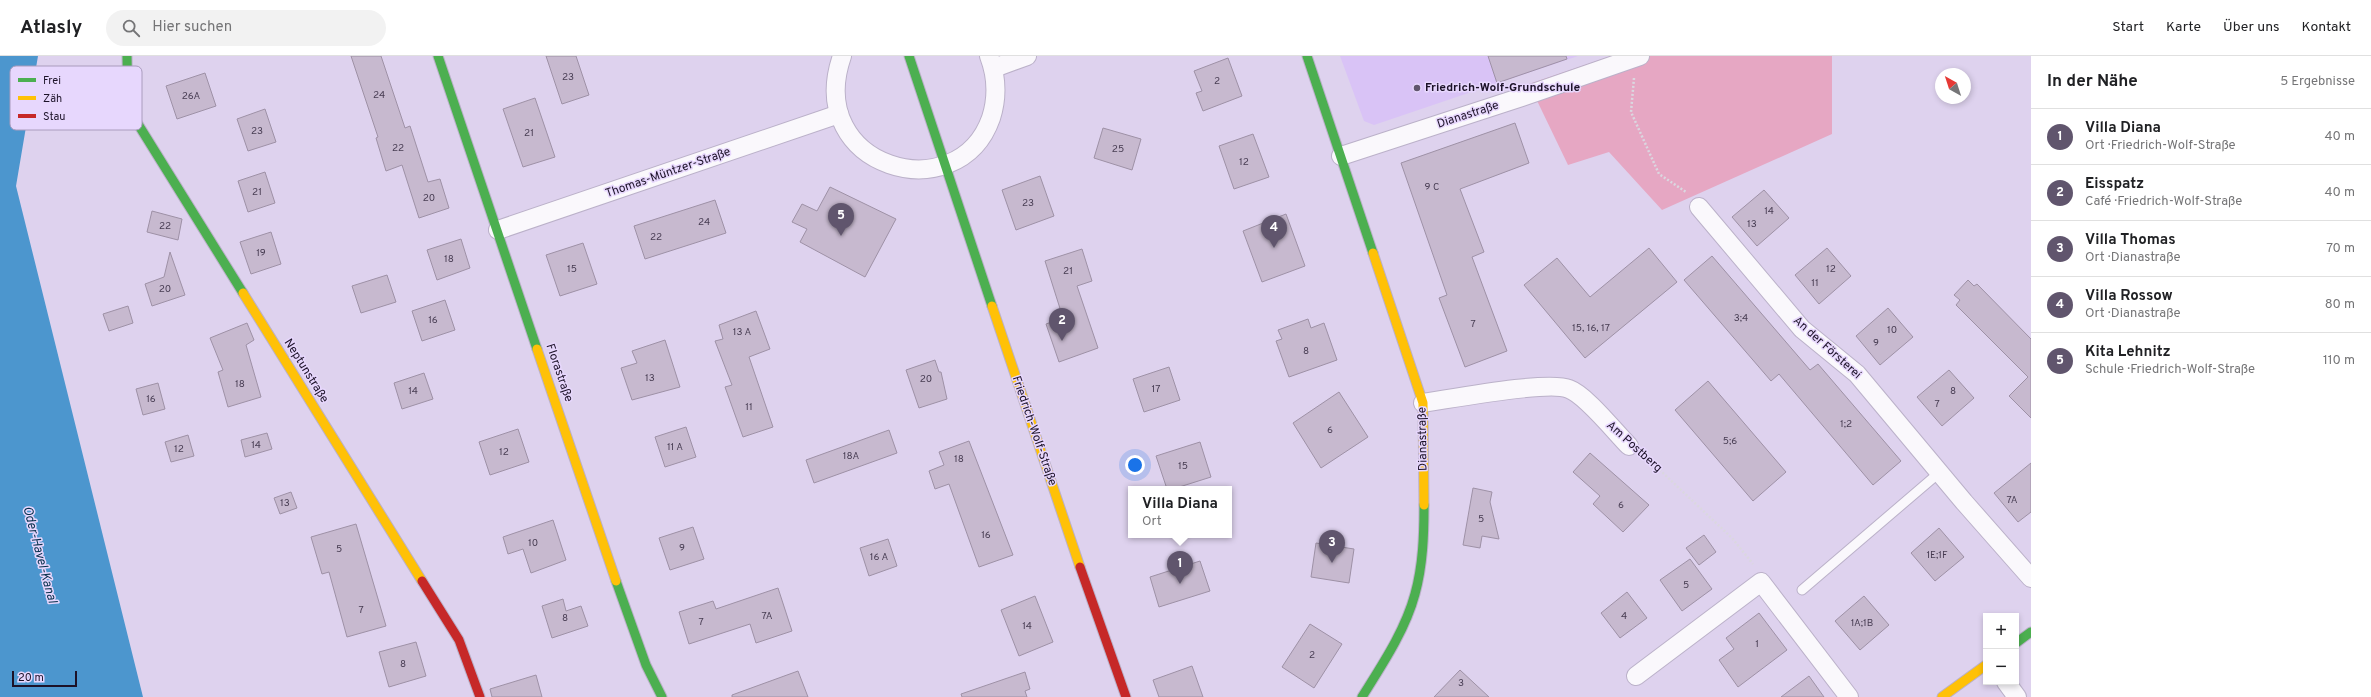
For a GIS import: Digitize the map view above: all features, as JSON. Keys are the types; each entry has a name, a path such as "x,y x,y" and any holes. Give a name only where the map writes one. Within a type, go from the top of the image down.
{"street":[{"name":"Neptunstraße","path":"127,56 127,66"},
{"name":"Florastraße","path":"438,56 629,618 646,665 662,697"},
{"path":"842,56 835,84 839,114 848,134 863,150 881,162 908,169 924,169 945,164 964,154 978,141 988,125 995,106 996,94 991,62 1027,56"},
{"name":"Friedrich-Wolf-Straße","path":"909,56 1046,470 1126,697"},
{"name":"Dianastraße","path":"1307,56 1423,403 1424,540 1415,594 1390,653 1362,697"},
{"name":"Dianastraße","path":"1341,156 1522,97 1638,57"},
{"name":"Thomas-Müntzer-Straße","path":"498,230 839,114"},
{"name":"Neptunstraße","path":"142,130 459,640 480,697"},
{"name":"An der Försterei","path":"1699,207 1802,329 1857,374 2031,578"},
{"name":"Am Postberg","path":"1423,403 1548,386 1569,388 1581,397 1629,446"},
{"path":"1636,676 1761,582 1849,697"},
{"path":"2019,641 2031,632"},
{"path":"1942,697 1983,667"},
{"path":"2008,685 2016,697"}],"lane":[{"path":"1802,590 1940,472"}],"path":[{"path":"1638,57 1631,112 1658,174 1685,190 1699,207"},
{"name":"Am Postberg","path":"1629,446 1640,452 1732,538 1760,573 1761,582"}],"shaded area":[{"name":"Friedrich-Wolf-Grundschule","path":"1340,56 1578,56 1374,125 1364,121"},
{"path":"1611,56 1832,56 1832,134 1662,210 1609,152 1568,165 1529,84"}],"water":[{"name":"Oder-Havel-Kanal","path":"0,56 38,56 36,66 10,66 10,130 25,130 16,186 143,697 0,697"}],"building":[{"path":"351,56 381,56 405,128 410,126 428,182 440,179 449,208 419,218 402,165 386,171 376,138 378,137"},
{"path":"546,56 576,56 589,95 562,104"},
{"path":"1488,56 1566,56 1567,59 1497,83"},
{"path":"1228,58 1242,96 1203,111 1196,93 1202,91 1194,71"},
{"path":"205,73 216,106 177,119 166,86"},
{"path":"535,98 555,157 523,167 503,109"},
{"path":"265,109 276,142 248,151 237,119"},
{"path":"1515,123 1529,163 1460,189 1484,252 1472,257 1507,351 1465,367 1439,298 1447,295 1401,163"},
{"path":"1103,128 1141,139 1132,170 1094,158"},
{"path":"1253,134 1269,177 1234,189 1219,146"},
{"path":"265,172 275,203 248,212 238,181"},
{"path":"1040,176 1054,216 1016,230 1002,190"},
{"path":"830,187 896,219 865,277 800,242 807,229 792,222 802,204 817,211"},
{"path":"1764,190 1789,218 1757,246 1732,217"},
{"path":"715,200 726,233 645,259 634,226"},
{"path":"152,211 182,219 178,240 147,232"},
{"path":"1286,214 1305,266 1262,282 1243,231"},
{"path":"271,232 281,264 251,274 240,242"},
{"path":"461,239 470,268 437,280 427,250"},
{"path":"583,243 597,284 560,296 546,255"},
{"path":"1649,248 1677,282 1585,358 1524,285 1557,258 1590,297"},
{"path":"1827,248 1851,276 1819,304 1795,275"},
{"path":"1082,249 1092,281 1077,286 1098,348 1059,362 1046,324 1063,318 1045,261"},
{"path":"170,252 185,295 152,306 145,284 164,277"},
{"path":"1712,256 1810,370 1818,364 1901,461 1873,485 1779,374 1771,381 1684,280"},
{"path":"387,275 396,302 361,313 352,286"},
{"path":"1968,280 1974,286 1977,284 2031,339 2031,418 2009,396 2028,377 1956,305 1960,300 1954,295"},
{"path":"445,300 455,330 422,341 412,311"},
{"path":"128,306 133,323 109,331 103,314"},
{"path":"1888,308 1913,337 1880,365 1856,336"},
{"path":"756,311 770,349 749,357 773,427 743,437 725,387 732,385 715,341 723,339 719,325"},
{"path":"1308,319 1311,328 1324,323 1337,360 1289,377 1276,341 1282,339 1278,330"},
{"path":"247,323 254,340 246,345 261,397 228,407 218,372 223,370 210,338"},
{"path":"665,340 680,387 632,400 621,368 637,363 632,351"},
{"path":"935,360 939,372 941,372 947,399 919,408 906,370"},
{"path":"1169,367 1180,400 1144,412 1133,379"},
{"path":"1949,370 1974,398 1942,426 1917,397"},
{"path":"424,373 433,399 402,409 394,383"},
{"path":"1708,381 1786,472 1753,501 1675,410"},
{"path":"158,383 165,409 143,415 136,389"},
{"path":"1339,392 1368,437 1321,468 1293,423"},
{"path":"686,427 696,457 665,467 655,437"},
{"path":"518,429 529,462 490,475 479,442"},
{"path":"889,430 897,453 814,483 806,460"},
{"path":"267,433 272,449 245,457 241,440"},
{"path":"188,435 194,456 171,462 165,442"},
{"path":"969,441 1013,555 979,567 949,484 935,489 929,471 944,465 939,452"},
{"path":"1200,442 1211,477 1182,486 1166,486 1156,456"},
{"path":"1590,453 1649,505 1623,532 1593,504 1600,496 1573,472"},
{"path":"2031,463 2031,512 2018,522 1994,493"},
{"path":"1473,488 1492,492 1490,502 1499,539 1482,536 1480,548 1463,545"},
{"path":"291,492 297,508 280,514 274,498"},
{"path":"553,520 566,560 531,573 523,549 508,554 503,537"},
{"path":"356,524 386,626 347,637 329,572 322,574 311,537"},
{"path":"693,527 704,559 670,570 659,538"},
{"path":"1939,528 1964,557 1935,581 1911,553"},
{"path":"1704,535 1716,552 1699,565 1686,548"},
{"path":"888,539 897,566 869,576 860,548"},
{"path":"1316,543 1354,549 1349,583 1311,577"},
{"path":"1690,559 1712,589 1682,611 1660,580"},
{"path":"1200,561 1210,591 1159,607 1150,577"},
{"path":"778,588 792,631 756,643 750,624 689,644 679,612 713,601 716,609"},
{"path":"1627,592 1647,618 1620,638 1601,613"},
{"path":"1035,596 1053,642 1019,656 1001,610"},
{"path":"1864,596 1889,625 1860,650 1835,621"},
{"path":"563,599 566,611 581,606 588,626 552,638 542,606"},
{"path":"1759,613 1787,650 1738,687 1719,660 1734,649 1726,638"},
{"path":"1310,624 1342,644 1314,688 1282,667"},
{"path":"416,642 426,676 389,687 379,652"},
{"path":"1192,666 1203,697 1159,697 1153,680"},
{"path":"1460,670 1489,697 1434,697"},
{"path":"798,671 808,697 732,697 732,695"},
{"path":"1025,672 1030,689 1025,691 1027,697 962,697 961,694"},
{"path":"536,675 542,697 492,697 490,689"},
{"path":"1809,676 1824,697 1781,697"}],"traffic: fast":[{"path":"127,56 127,66"},
{"path":"438,56 537,349"},
{"path":"909,56 992,306"},
{"path":"1307,56 1373,253"},
{"path":"142,130 243,293"},
{"path":"1362,697 1392,647 1411,608 1418,583 1421,561 1424,505"},
{"path":"616,581 646,665 662,697"},
{"path":"2019,641 2031,632"}],"traffic: slow":[{"path":"1373,253 1423,403 1424,505"},
{"path":"243,293 422,581"},
{"path":"992,306 1080,567"},
{"path":"537,349 616,581"},
{"path":"1942,697 1983,667"}],"traffic: jam":[{"path":"1080,567 1126,697"},
{"path":"422,581 459,640 480,697"}],"place":[{"name":"Friedrich-Wolf-Grundschule","path":"1417,88"},
{"name":"Kita Lehnitz","path":"841,236"},
{"name":"Villa Rossow","path":"1274,248"},
{"name":"Eisspatz","path":"1062,341"},
{"name":"Villa Thomas","path":"1332,563"},
{"name":"Villa Diana","path":"1180,584"}]}
